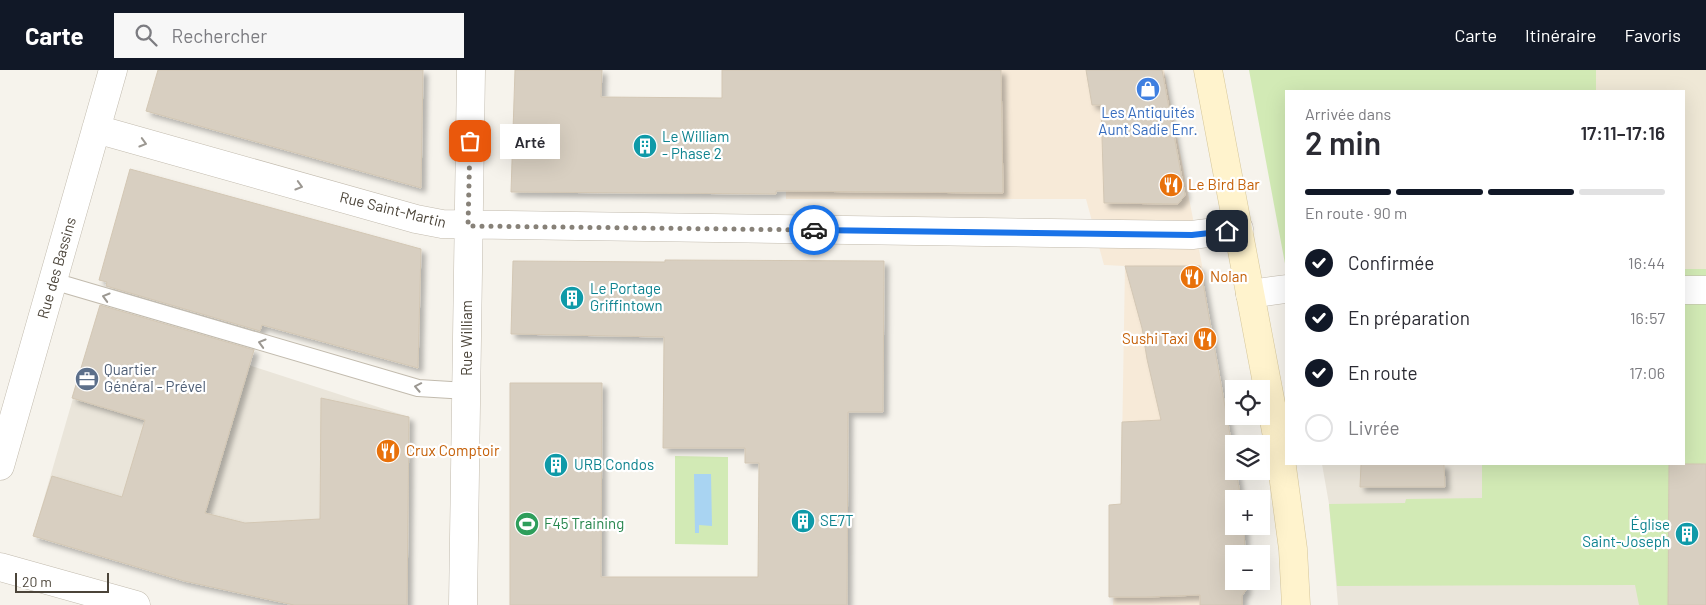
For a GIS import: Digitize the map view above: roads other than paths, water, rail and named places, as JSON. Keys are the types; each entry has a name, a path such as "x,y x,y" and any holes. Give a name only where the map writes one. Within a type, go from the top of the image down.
{"main road":[{"path":"1208,70 1239,229 1287,499 1293,549 1296,605"}],"street":[{"name":"Rue des Bassins","path":"0,466 113,70"},
{"name":"Rue William","path":"463,605 471,70"},
{"name":"Rue Saint-Martin","path":"96,129 416,219 442,224 468,226 1192,235 1239,229"},
{"path":"1250,294 1285,289"},
{"path":"1685,290 1706,290"},
{"path":"0,567 136,605"}],"lane":[{"path":"53,282 418,388 467,391"}],"water":[{"path":"694,474 711,474 712,526 699,525 699,533 695,533"}],"place":[{"name":"Les Antiquités Aunt Sadie Enr.","path":"1148,89"},
{"name":"Arté","path":"470,141"},
{"name":"Le William - Phase 2","path":"645,146"},
{"name":"Le Bird Bar","path":"1171,185"},
{"name":"Nolan","path":"1192,277"},
{"name":"Le Portage Griffintown","path":"572,298"},
{"name":"Sushi Taxi","path":"1205,339"},
{"name":"Quartier Général - Prével","path":"87,379"},
{"name":"Crux Comptoir","path":"388,451"},
{"name":"URB Condos","path":"556,465"},
{"name":"SE7T","path":"803,521"},
{"name":"F45 Training","path":"527,524"},
{"name":"Église Saint-Joseph","path":"1687,534"}]}
